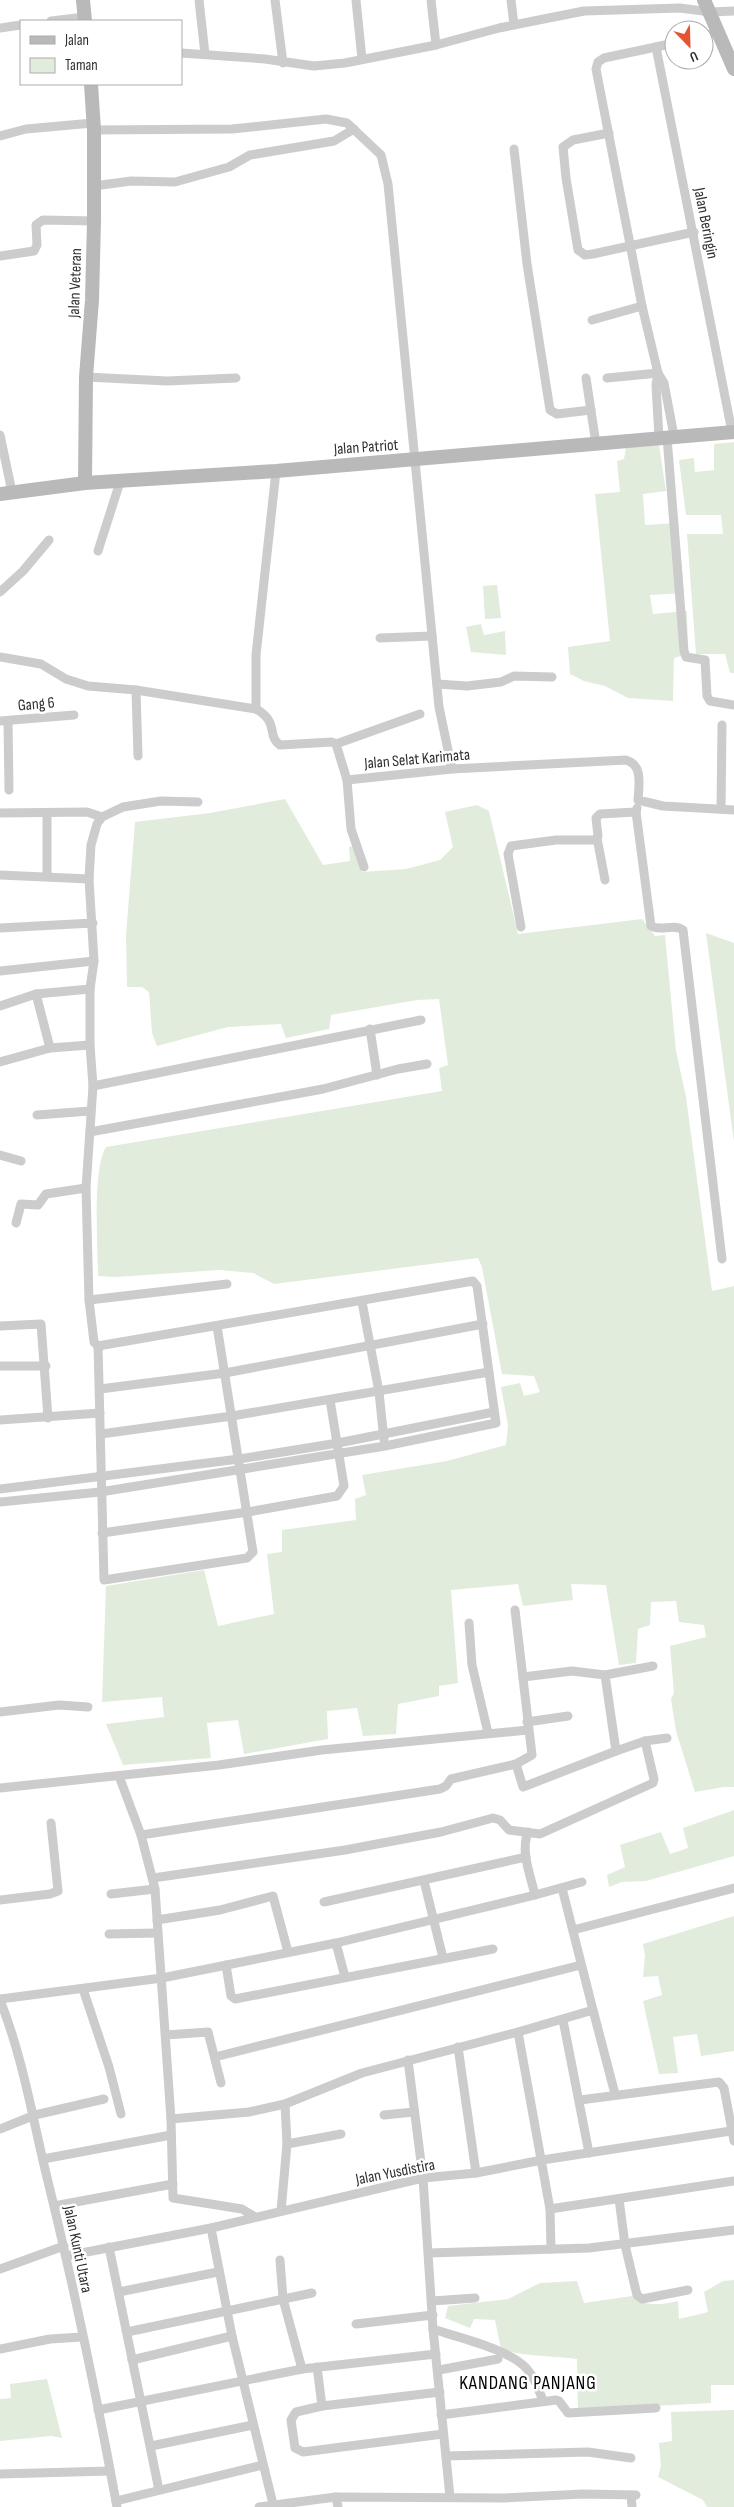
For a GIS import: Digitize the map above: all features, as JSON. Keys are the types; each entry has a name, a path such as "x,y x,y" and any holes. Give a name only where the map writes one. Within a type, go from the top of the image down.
{"street":[{"path":"68,20 85,19 83,0"},
{"path":"199,0 206,54"},
{"path":"275,0 283,63"},
{"path":"356,0 362,60"},
{"path":"431,0 436,45"},
{"path":"511,0 514,25"},
{"path":"182,53 314,66 362,60 436,45 514,25 584,12 707,6 734,12"},
{"path":"707,6 734,69"},
{"path":"0,28 20,25"},
{"path":"714,33 718,32"},
{"path":"664,45 604,58 596,64 596,76 642,306 658,372 664,383 684,651 686,657 705,660 707,696 710,701 734,705"},
{"name":"Jalan Beringin","path":"656,47 732,429"},
{"name":"Jalan Veteran","path":"84,483 86,377 92,300 94,220 91,85"},
{"path":"0,136 26,128 93,126 232,129 326,119 347,123 381,155 388,184 413,460 439,707 452,769"},
{"path":"94,186 131,182 174,182 229,167 250,155 334,140 354,129"},
{"path":"608,133 573,140 563,147 577,248 585,255 694,232"},
{"path":"514,149 528,273 550,410 557,414 591,410"},
{"path":"0,256 34,251 37,245 36,225 43,220 94,220"},
{"path":"592,320 642,306"},
{"path":"607,378 658,372"},
{"path":"658,372 656,385 667,437"},
{"path":"86,377 167,381 236,378"},
{"path":"586,378 595,441"},
{"name":"Jalan Patriot","path":"6,493 84,483 120,482 413,460 595,441 667,437 732,429"},
{"path":"0,435 6,493"},
{"path":"256,709 256,656 276,471"},
{"path":"98,551 120,482"},
{"path":"0,592 23,572 49,540"},
{"path":"380,638 432,636"},
{"path":"0,657 41,664 66,679 88,686 136,690 256,709 269,719 274,740 280,745 332,742 336,744 420,714"},
{"path":"437,684 466,686 501,682 514,676 552,676"},
{"path":"136,690 138,756"},
{"name":"Gang 6","path":"4,721 74,715"},
{"path":"4,721 9,790"},
{"path":"721,809 722,725"},
{"name":"Jalan Selat Karimata","path":"336,744 348,780 452,769 626,760 634,762 638,766 638,800"},
{"path":"348,780 351,829 364,867"},
{"path":"722,1259 683,930 676,927 655,928 651,926 636,812 638,800 663,806 734,810"},
{"path":"198,802 161,801 122,807 102,817 97,824 91,845 89,879 94,961 90,989 90,1045 93,1086 86,1188 89,1300 94,1342 98,1346 100,1389 100,1492 104,1580 249,1557 254,1548 217,1326"},
{"path":"0,813 47,814 87,812 102,817"},
{"path":"604,880 597,838 596,818 600,814 636,812"},
{"path":"47,814 47,876"},
{"path":"520,927 508,854 511,846 556,840 588,842 597,838"},
{"path":"0,875 89,879"},
{"path":"0,928 93,923"},
{"path":"0,971 94,961"},
{"path":"0,1006 36,994 90,989"},
{"path":"36,994 50,1048"},
{"path":"93,1086 421,1020"},
{"path":"370,1029 377,1074"},
{"path":"0,1062 50,1048 90,1045"},
{"path":"90,1132 323,1089 377,1074 428,1064"},
{"path":"37,1115 90,1111"},
{"path":"0,1155 20,1161"},
{"path":"16,1223 22,1203 38,1205 46,1194 86,1188"},
{"path":"0,1489 339,1454 496,1424 478,1286 473,1281 362,1302 98,1346"},
{"path":"89,1300 227,1284"},
{"path":"362,1302 371,1346 385,1446"},
{"path":"0,1326 41,1324 46,1366 48,1418"},
{"path":"100,1389 225,1373 483,1324"},
{"path":"0,1366 46,1366"},
{"path":"101,1434 232,1416 489,1372"},
{"path":"102,1533 248,1512 338,1495 344,1486 330,1400"},
{"path":"0,1420 48,1418 100,1412"},
{"path":"0,1502 100,1492 494,1412"},
{"path":"141,1834 440,1789 446,1786 451,1779 516,1764 533,1755 515,1610"},
{"path":"469,1623 472,1665 488,1733"},
{"path":"523,1677 572,1671 605,1675 653,1666"},
{"path":"605,1675 616,1751"},
{"path":"0,1712 59,1705 88,1707"},
{"path":"0,1788 119,1776 331,1749 488,1733 568,1716"},
{"path":"516,1764 523,1787 645,1741 666,1738"},
{"path":"153,1878 345,1850 441,1832 494,1818 500,1820 507,1829 540,1834 653,1783 654,1779 645,1741"},
{"path":"119,1776 141,1834 155,1889 172,2119 172,2196 175,2200 242,2209 255,2217"},
{"path":"0,1900 50,1894 58,1891 51,1823"},
{"path":"528,1832 525,1840 526,1857 535,1895"},
{"path":"324,1902 526,1857"},
{"path":"424,1881 443,1958"},
{"path":"0,2000 162,1978 336,1943 582,1882"},
{"path":"562,1888 615,2094"},
{"path":"573,1930 734,1888"},
{"path":"111,1894 155,1889"},
{"path":"157,1920 220,1910 273,1896 288,1952"},
{"path":"109,1934 157,1934"},
{"path":"336,1943 344,1977"},
{"path":"226,1965 233,1999 493,1949"},
{"path":"215,2057 581,1965"},
{"path":"83,1989 121,2114"},
{"name":"Jalan Kunti Utara","path":"0,2000 4,2024 35,2115 43,2160 64,2246 116,2504"},
{"path":"172,2119 250,2112 285,2104 344,2078 563,2020 593,2010"},
{"path":"563,2020 589,2153"},
{"path":"166,2035 206,2031 210,2035 221,2082"},
{"path":"518,2032 550,2208 551,2249"},
{"path":"458,2048 476,2173"},
{"path":"408,2060 423,2178 436,2354 450,2498"},
{"path":"580,2100 715,2082 721,2084 724,2088 734,2141"},
{"path":"724,2088 734,2086"},
{"path":"0,2129 35,2115 104,2099"},
{"path":"281,2211 287,2144 285,2104"},
{"path":"384,2115 414,2112"},
{"name":"Jalan Yusdistira","path":"66,2256 211,2228 423,2178 476,2173 542,2160 731,2131"},
{"path":"287,2144 342,2134"},
{"path":"43,2160 171,2135"},
{"path":"550,2208 619,2200 734,2181"},
{"path":"54,2206 173,2184"},
{"path":"619,2200 625,2245 636,2294 640,2298 655,2298 688,2290"},
{"path":"211,2228 218,2272 242,2382 273,2504"},
{"path":"429,2253 625,2245 734,2230"},
{"path":"0,2269 64,2246"},
{"path":"109,2247 159,2490"},
{"path":"280,2260 283,2299 302,2369"},
{"path":"119,2292 218,2272"},
{"path":"127,2332 312,2293"},
{"path":"432,2301 475,2298"},
{"path":"356,2324 433,2315"},
{"path":"434,2329 497,2351 518,2361 530,2373 542,2401"},
{"path":"132,2360 232,2336"},
{"path":"0,2349 50,2339 82,2337"},
{"path":"98,2410 302,2369 436,2354"},
{"path":"438,2370 498,2358"},
{"path":"317,2367 322,2406"},
{"path":"440,2392 322,2406 296,2412 291,2417 295,2448 299,2452 443,2434"},
{"path":"442,2415 542,2401 559,2401 568,2413 656,2408"},
{"path":"151,2446 253,2425"},
{"path":"446,2456 588,2452 631,2458"},
{"path":"116,2504 159,2490 263,2465"},
{"path":"0,2474 110,2472"},
{"path":"259,2507 336,2497 438,2497 504,2502 583,2494 633,2495 632,2507"},
{"path":"336,2497 338,2507"},
{"path":"438,2497 440,2507"}],"green space":[{"path":"734,442 734,673 730,673 725,654 696,654 687,534 723,534 721,515 686,515 679,460 694,458 695,472 714,470 714,444"},
{"path":"659,445 666,491 643,494 645,525 678,523 684,593 650,595 653,614 687,611 688,654 674,658 673,701 628,698 605,686 584,681 570,674 568,647 610,641 595,494 620,492 617,461 624,459 626,447"},
{"path":"497,585 501,618 485,619 483,586"},
{"path":"481,624 484,635 505,631 506,655 471,652 466,627"},
{"path":"285,799 323,865 350,861 349,847 354,846 362,872 406,869 440,860 453,847 445,812 477,805 489,811 518,934 642,919 655,936 665,935 676,1051 686,1097 712,1291 734,1286 734,1787 695,1792 676,1731 671,1699 674,1693 670,1646 706,1637 704,1625 679,1622 676,1601 651,1602 650,1625 638,1629 636,1663 619,1665 606,1585 571,1584 573,1600 523,1606 518,1584 451,1590 458,1683 439,1686 439,1696 398,1704 396,1734 363,1736 357,1708 327,1711 328,1739 244,1754 238,1720 207,1723 211,1758 123,1765 106,1724 164,1717 162,1697 102,1702 106,1586 204,1570 218,1626 274,1614 267,1554 282,1552 282,1530 356,1520 355,1499 366,1495 362,1475 447,1461 506,1445 508,1425 501,1387 520,1383 524,1396 540,1392 534,1376 502,1374 482,1267 478,1258 274,1284 253,1273 219,1270 116,1277 98,1276 97,1190 99,1172 106,1147 442,1091 439,1068 448,1065 439,999 417,1000 331,1015 329,1029 286,1038 281,1024 228,1027 157,1046 152,1033 149,992 142,987 127,987 126,935 135,822 210,813"},
{"path":"706,933 734,943 734,1142"},
{"path":"734,1810 734,1856 646,1881 622,1882 609,1887 607,1875 625,1867 620,1845 661,1832 670,1854 688,1848 683,1828"},
{"path":"734,1916 734,2051 701,2056 697,2034 673,2037 678,2073 659,2074 643,2001 662,1995 658,1976 643,1977 645,1956 643,1944"},
{"path":"734,2280 734,2385 711,2385 711,2403 578,2410 577,2359 510,2352 501,2349 495,2320 474,2319 470,2328 445,2318 448,2306 508,2299 540,2283 577,2281 584,2303 632,2296 642,2302 654,2304 678,2301 679,2319 708,2312 704,2292 723,2281"},
{"path":"47,2379 62,2438 51,2436 0,2441 0,2399 11,2398 10,2384"},
{"path":"734,2410 734,2507 707,2507 703,2500 658,2477 661,2466 659,2443 672,2441 671,2412"}],"district":[{"name":"KANDANG PANJANG","path":"528,2382"}]}
